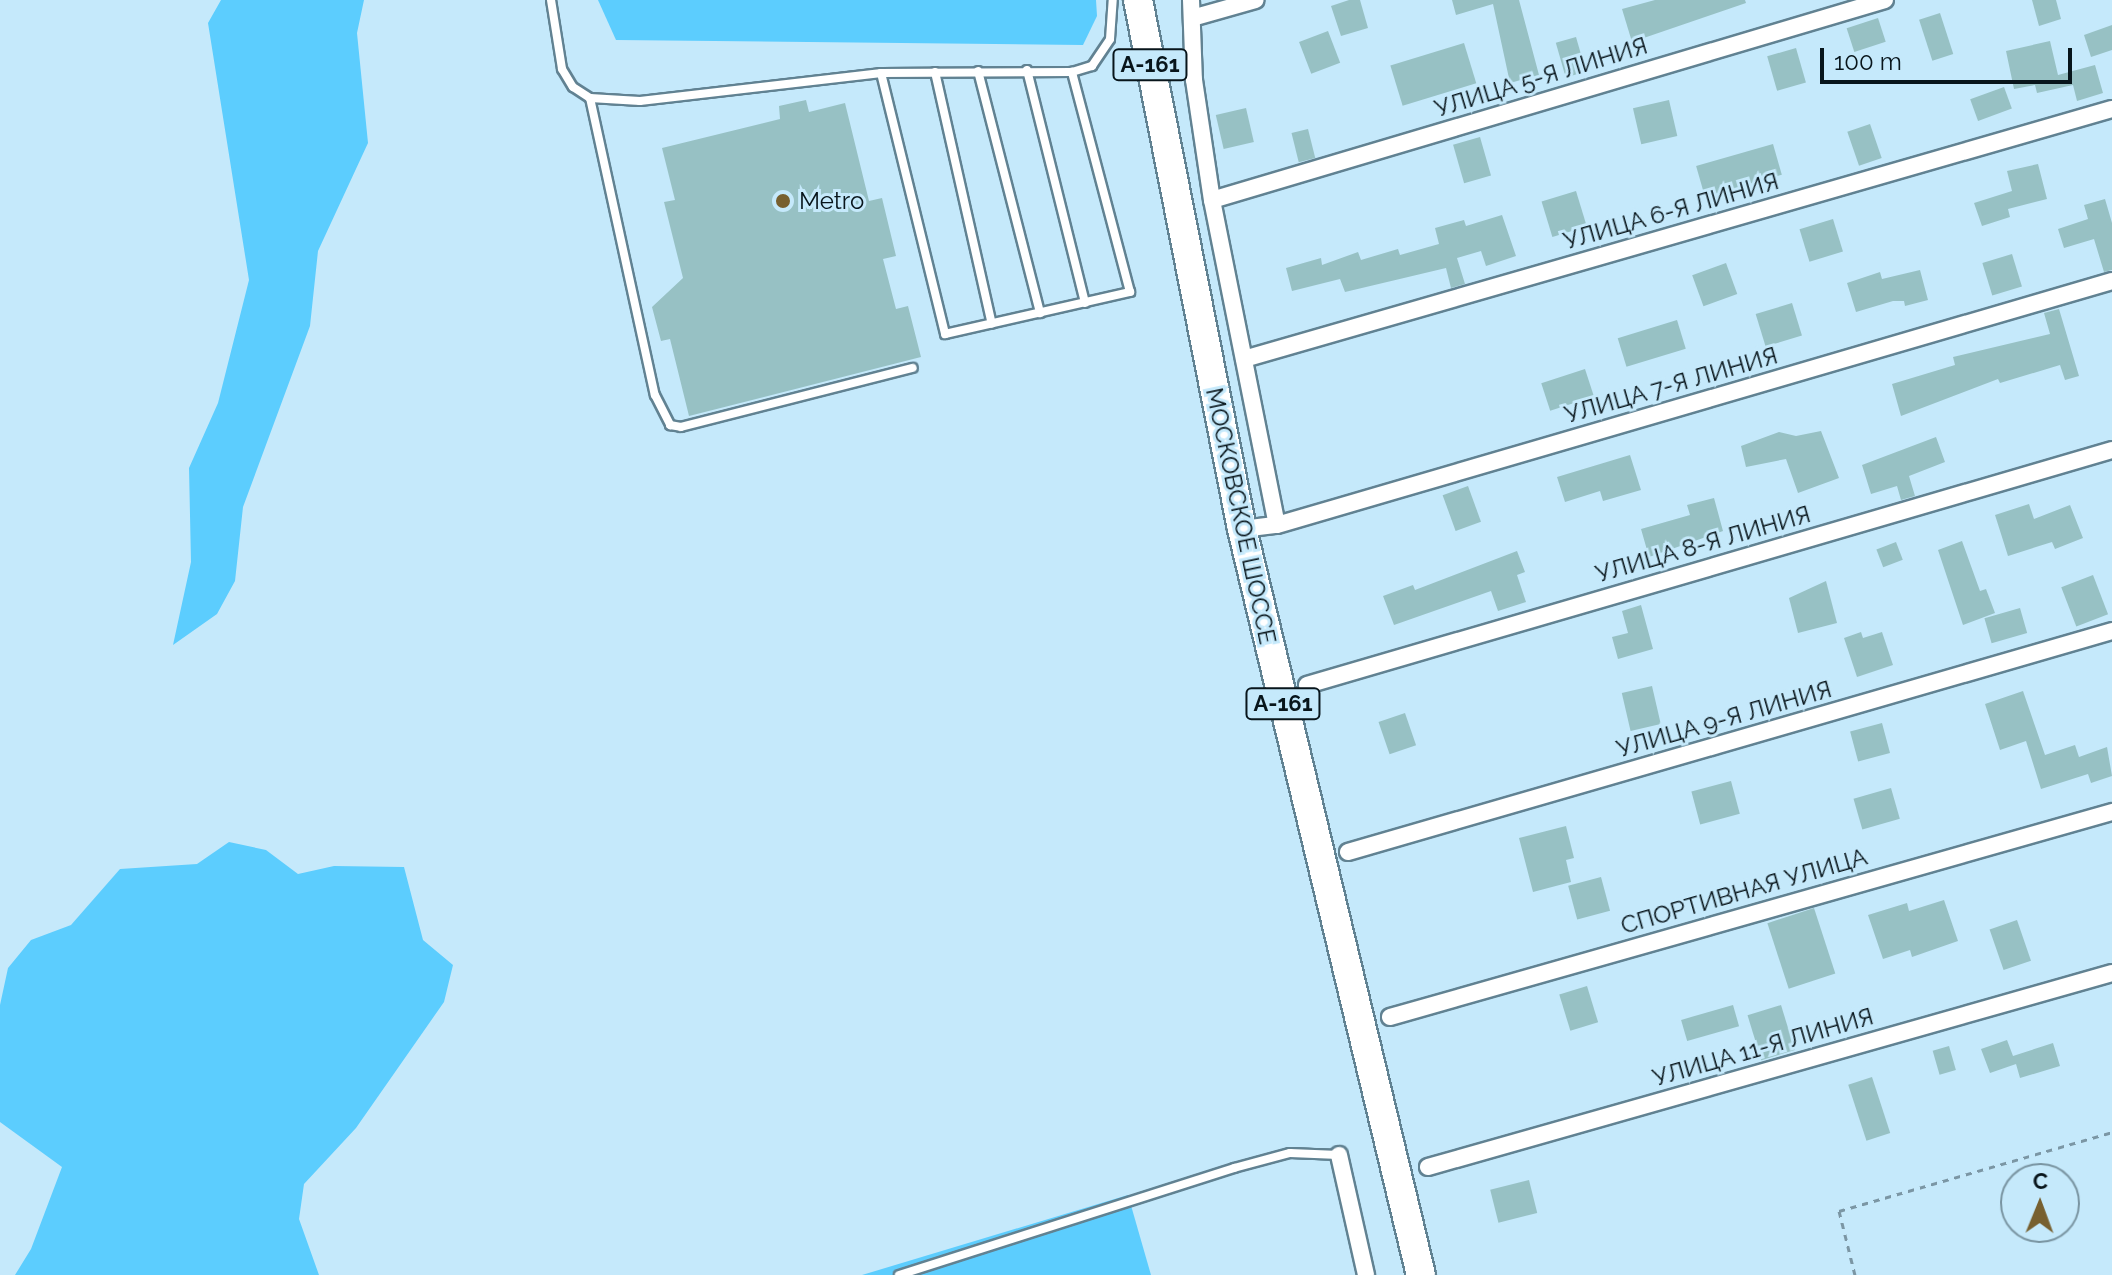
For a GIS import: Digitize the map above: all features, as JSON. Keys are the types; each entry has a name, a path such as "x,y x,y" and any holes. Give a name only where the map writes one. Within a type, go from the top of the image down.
{"highway":[{"name":"А-161","path":"1138,0 1161,129"},
{"name":"А-161","path":"1157,0 1161,129"},
{"name":"МОСКОВСКОЕ ШОССЕ","path":"1161,129 1242,529 1421,1275"}],"street":[{"path":"1191,0 1194,80 1212,200 1277,525"},
{"path":"1192,18 1256,0"},
{"name":"УЛИЦА 5-Я ЛИНИЯ","path":"1212,200 1885,0"},
{"name":"УЛИЦА 6-Я ЛИНИЯ","path":"1244,359 2112,109"},
{"name":"УЛИЦА 7-Я ЛИНИЯ","path":"1242,529 1277,525 2112,281"},
{"name":"УЛИЦА 8-Я ЛИНИЯ","path":"1307,685 2112,450"},
{"name":"УЛИЦА 9-Я ЛИНИЯ","path":"1348,852 2112,631"},
{"name":"СПОРТИВНАЯ УЛИЦА","path":"1390,1017 2112,812"},
{"name":"УЛИЦА 11-Я ЛИНИЯ","path":"1428,1167 2112,973"},
{"path":"1339,1155 1366,1275"}],"lane":[{"path":"551,0 562,69 573,87 590,98 640,101 881,73 1072,72 1092,66 1110,39 1113,0"},
{"path":"1027,70 1085,303"},
{"path":"978,71 1040,313"},
{"path":"935,72 992,324"},
{"path":"881,73 945,334 1130,292 1072,72"},
{"path":"590,98 655,395 670,425 681,427 913,368"},
{"path":"899,1275 1234,1168 1290,1153 1339,1155"}],"path":[{"path":"1855,1275 1839,1211 2112,1132"}],"shaded area":[{"path":"221,0 364,0 357,33 368,143 318,251 310,326 243,507 235,581 217,614 173,645 191,562 189,468 218,403 249,280 208,23"},
{"path":"598,0 1096,0 1097,16 1083,45 616,40"},
{"path":"229,842 266,850 298,874 334,866 404,867 423,940 453,965 444,1002 356,1128 304,1184 299,1219 319,1275 15,1275 31,1249 62,1167 0,1122 0,1005 8,968 31,940 71,925 120,869 197,864"},
{"path":"1128,1195 1151,1275 862,1275"}],"building":[{"path":"1360,0 1368,28 1341,36 1331,6"},
{"path":"1452,0 1519,0 1539,75 1510,83 1493,4 1456,15"},
{"path":"1655,0 1745,0 1746,3 1632,42 1622,9"},
{"path":"2032,0 2056,0 2061,19 2039,26"},
{"path":"1940,13 1953,54 1932,61 1919,20"},
{"path":"1878,18 1886,42 1854,52 1847,28"},
{"path":"2112,25 2112,50 2091,57 2084,35"},
{"path":"1328,31 1340,63 1311,74 1299,42"},
{"path":"1576,37 1586,72 1566,77 1556,43"},
{"path":"2050,41 2058,75 2095,65 2103,93 2077,101 2073,85 2037,93 2035,85 2014,89 2006,51"},
{"path":"1464,43 1476,83 1403,106 1390,66"},
{"path":"1796,48 1806,83 1777,91 1767,56"},
{"path":"2004,87 2012,109 1978,121 1970,99"},
{"path":"806,100 809,112 845,103 869,201 882,198 896,256 883,259 896,309 908,306 921,357 689,416 670,339 661,341 652,307 683,278 664,202 675,200 662,148 780,119 779,106"},
{"path":"1669,100 1677,136 1641,144 1633,108"},
{"path":"1246,108 1254,142 1224,149 1216,115"},
{"path":"1870,124 1882,158 1859,166 1847,132"},
{"path":"1308,129 1315,158 1299,162 1292,133"},
{"path":"1480,137 1491,175 1464,183 1453,145"},
{"path":"1773,144 1782,175 1705,197 1696,166"},
{"path":"2038,164 2047,199 2008,209 2010,217 1982,226 1974,203 2012,191 2007,171"},
{"path":"1576,191 1587,226 1552,237 1542,202"},
{"path":"2105,199 2112,223 2112,270 2104,272 2094,239 2064,248 2058,229 2088,219 2084,205"},
{"path":"1502,215 1516,256 1486,266 1481,251 1457,258 1465,284 1451,288 1446,268 1345,292 1340,279 1292,291 1286,268 1321,258 1322,265 1358,252 1361,260 1398,249 1400,255 1439,244 1435,228 1464,220 1466,226"},
{"path":"1833,219 1843,252 1809,262 1800,229"},
{"path":"2012,254 2022,287 1992,296 1982,263"},
{"path":"1726,263 1737,294 1703,306 1692,275"},
{"path":"1920,270 1928,300 1905,306 1904,301 1893,301 1856,312 1847,283 1880,272 1882,279"},
{"path":"1792,303 1802,336 1766,347 1756,314"},
{"path":"2059,309 2079,376 2065,380 2060,365 2000,383 1998,379 1901,416 1892,384 1955,365 1953,357 2050,334 2044,313"},
{"path":"1677,320 1686,349 1626,367 1618,338"},
{"path":"1585,369 1594,397 1550,411 1541,383"},
{"path":"1821,431 1839,478 1798,493 1786,459 1746,467 1741,446 1779,432 1796,436"},
{"path":"1936,437 1945,462 1909,476 1915,496 1901,500 1897,486 1871,494 1862,465"},
{"path":"1630,455 1641,490 1603,501 1600,491 1565,502 1557,477"},
{"path":"1468,486 1481,522 1456,531 1443,495"},
{"path":"1714,498 1723,531 1649,557 1641,529 1690,515 1687,505"},
{"path":"2029,504 2034,519 2070,505 2083,538 2055,549 2052,542 2008,556 1995,515"},
{"path":"1962,541 1980,591 1986,589 1995,613 1963,625 1938,550"},
{"path":"1896,542 1903,560 1883,567 1876,550"},
{"path":"1517,551 1525,572 1517,575 1526,602 1498,611 1491,591 1394,625 1383,596 1413,585 1415,590"},
{"path":"2093,575 2108,614 2076,626 2061,587"},
{"path":"1826,581 1837,623 1798,633 1789,598"},
{"path":"1641,605 1653,649 1618,659 1612,637 1628,633 1622,611"},
{"path":"2020,608 2027,633 1992,643 1984,618"},
{"path":"1861,632 1863,638 1882,632 1893,665 1857,677 1844,638"},
{"path":"1652,686 1661,724 1631,731 1622,693"},
{"path":"2023,691 2045,755 2075,745 2079,757 2107,747 2112,776 2091,783 2088,774 2041,789 2026,741 2000,750 1985,704"},
{"path":"1405,713 1416,745 1390,754 1379,722"},
{"path":"1882,723 1890,753 1858,761 1850,732"},
{"path":"1731,781 1740,814 1700,824 1691,792"},
{"path":"1891,788 1900,819 1862,830 1854,799"},
{"path":"1566,826 1574,858 1566,860 1571,882 1533,892 1519,838"},
{"path":"1601,877 1610,911 1577,920 1568,886"},
{"path":"1944,900 1958,941 1912,957 1910,950 1883,959 1868,915 1907,903 1909,911"},
{"path":"1814,908 1835,974 1789,989 1767,923"},
{"path":"2017,920 2031,961 2004,970 1990,929"},
{"path":"1587,986 1598,1022 1570,1031 1559,994"},
{"path":"1733,1005 1739,1026 1687,1041 1681,1020"},
{"path":"1781,1005 1795,1050 1761,1060 1748,1015"},
{"path":"2007,1040 2013,1056 2053,1043 2060,1066 2020,1078 2016,1064 1990,1073 1981,1049"},
{"path":"1949,1046 1956,1070 1940,1075 1933,1051"},
{"path":"1872,1077 1890,1133 1866,1141 1848,1085"},
{"path":"1529,1180 1537,1213 1498,1223 1490,1190"}],"place":[{"name":"Metro","path":"783,201"}]}
